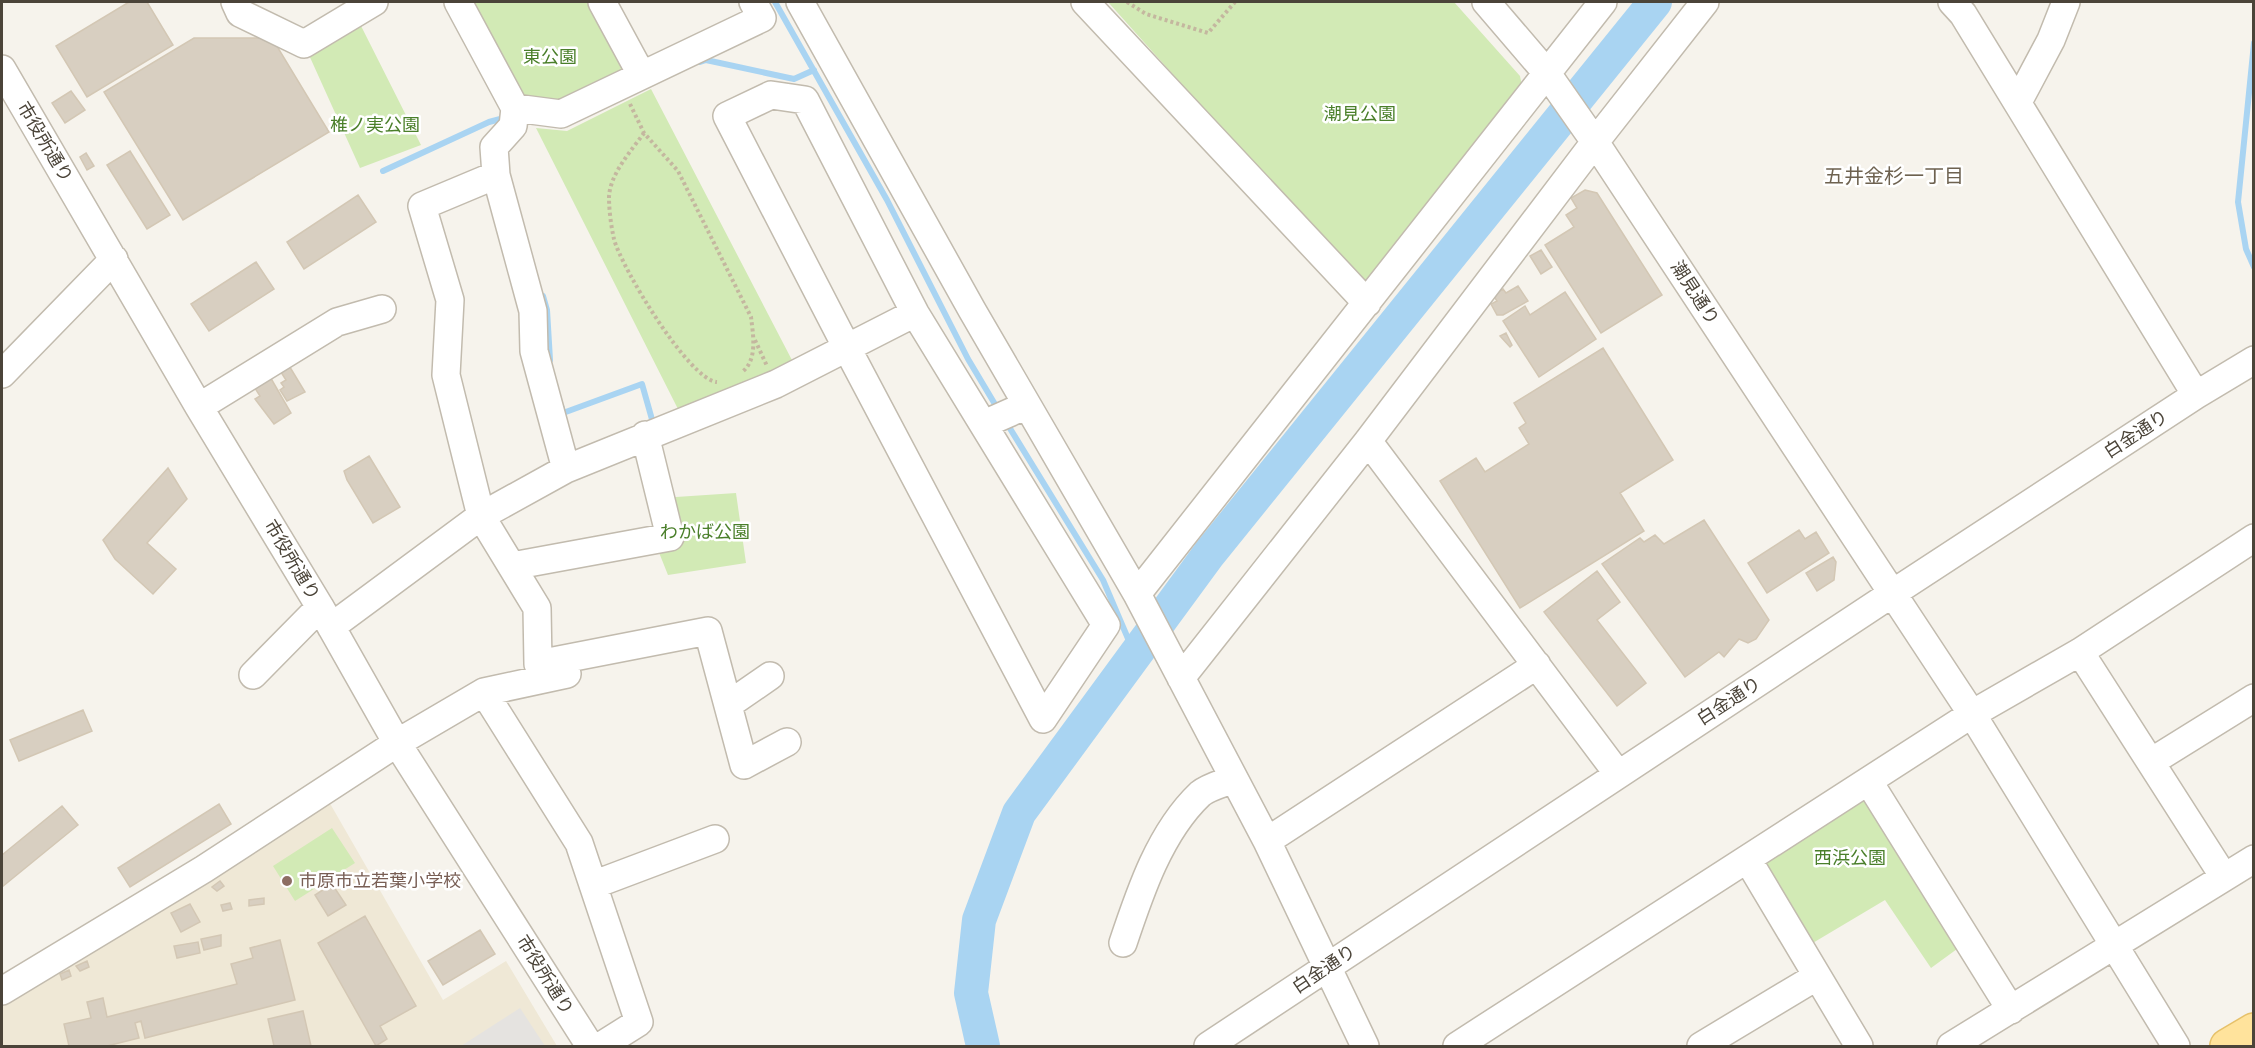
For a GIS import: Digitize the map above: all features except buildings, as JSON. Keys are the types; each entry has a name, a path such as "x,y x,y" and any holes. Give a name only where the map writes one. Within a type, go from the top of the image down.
{"main road":[{"path":"2227,1047 2253,1030"}],"street":[{"path":"235,2 240,13 304,44 359,5"},
{"path":"458,2 515,108 513,126 494,147 496,175 533,311 534,351 566,469"},
{"path":"603,2 641,75"},
{"path":"515,108 561,114 762,18 753,2"},
{"path":"1085,2 1367,303"},
{"name":"潮見通り","path":"1486,2 1546,72 1595,142 1893,593 1972,714 2176,1047"},
{"path":"1137,594 1603,2"},
{"path":"1181,678 1368,441 1595,142 1705,2"},
{"path":"1952,2 1963,14 2018,102 2196,395"},
{"path":"2018,102 2050,40 2066,2"},
{"path":"805,4 1028,405 1137,594 1267,841 1365,1047"},
{"name":"市役所通り","path":"2,69 397,743 590,1047"},
{"path":"771,95 804,100 915,313 1106,625 1042,719 847,348 727,116 771,95"},
{"path":"496,175 422,206 450,300 446,375 481,516 537,608 538,664 708,631 744,765 787,742"},
{"path":"2,374 114,259"},
{"path":"199,406 337,322 382,309"},
{"path":"253,675 325,617 481,516 566,469 645,435 758,392 915,313"},
{"name":"白金通り","path":"1208,1047 1893,593 2253,360"},
{"path":"984,424 1028,405"},
{"path":"512,566 670,537 645,435"},
{"path":"1368,441 1618,774"},
{"path":"1457,1047 1972,714 2079,651 2253,538"},
{"path":"2,991 204,869 397,743 484,692 711,642"},
{"path":"2079,651 2224,877"},
{"path":"1267,841 1537,665"},
{"path":"728,705 770,676"},
{"path":"484,692 579,843 639,1022 601,1047"},
{"path":"2151,762 2253,698"},
{"path":"1123,942 1147,875 1174,827 1201,793 1234,778"},
{"path":"1869,782 2011,1010"},
{"path":"593,885 715,840"},
{"path":"1951,1047 2253,859"},
{"path":"1748,860 1859,1047"},
{"path":"1701,1047 1816,976"}],"path":[{"path":"1127,2 1146,14 1208,33 1235,2"},
{"path":"633,111 644,133 678,171 751,317 754,340 752,356 747,368 740,373"},
{"path":"644,133 616,176 609,195 615,240 643,297 683,357 709,381 724,380"}],"shaded area":[{"name":"市原市立若葉小学校","path":"328,800 443,1000 506,961 557,1046 2,1046 2,1005"},
{"path":"520,1008 545,1046 461,1046"}],"green space":[{"name":"東公園","path":"458,2 602,2 641,74 561,114 515,108"},
{"name":"潮見公園","path":"1108,2 1454,2 1520,76 1523,91 1371,279 1357,280"},
{"name":"椎ノ実公園","path":"354,12 421,145 360,168 304,44"},
{"path":"651,89 794,364 679,411 536,128 567,131"},
{"name":"わかば公園","path":"736,493 746,563 668,575 654,540 661,498"},
{"name":"西浜公園","path":"1869,782 1968,941 1931,968 1885,900 1801,950 1748,860"},
{"path":"332,828 355,863 295,901 273,866"}],"waterway":[{"path":"775,2 887,200 968,359 999,411"},
{"path":"983,1046 971,993 979,920 1019,813 1209,554 1655,2"},
{"path":"2254,43 2238,202 2246,249 2254,267"},
{"path":"700,62 706,60 794,79 814,70"},
{"path":"383,171 489,122 504,118"},
{"path":"543,296 547,310 550,360"},
{"path":"562,408 563,413 642,384 653,423"},
{"path":"1006,422 1103,580 1135,655"}],"place":[{"name":"市原市立若葉小学校","path":"287,881"}],"district":[{"name":"五井金杉一丁目","path":"1894,176"}]}
